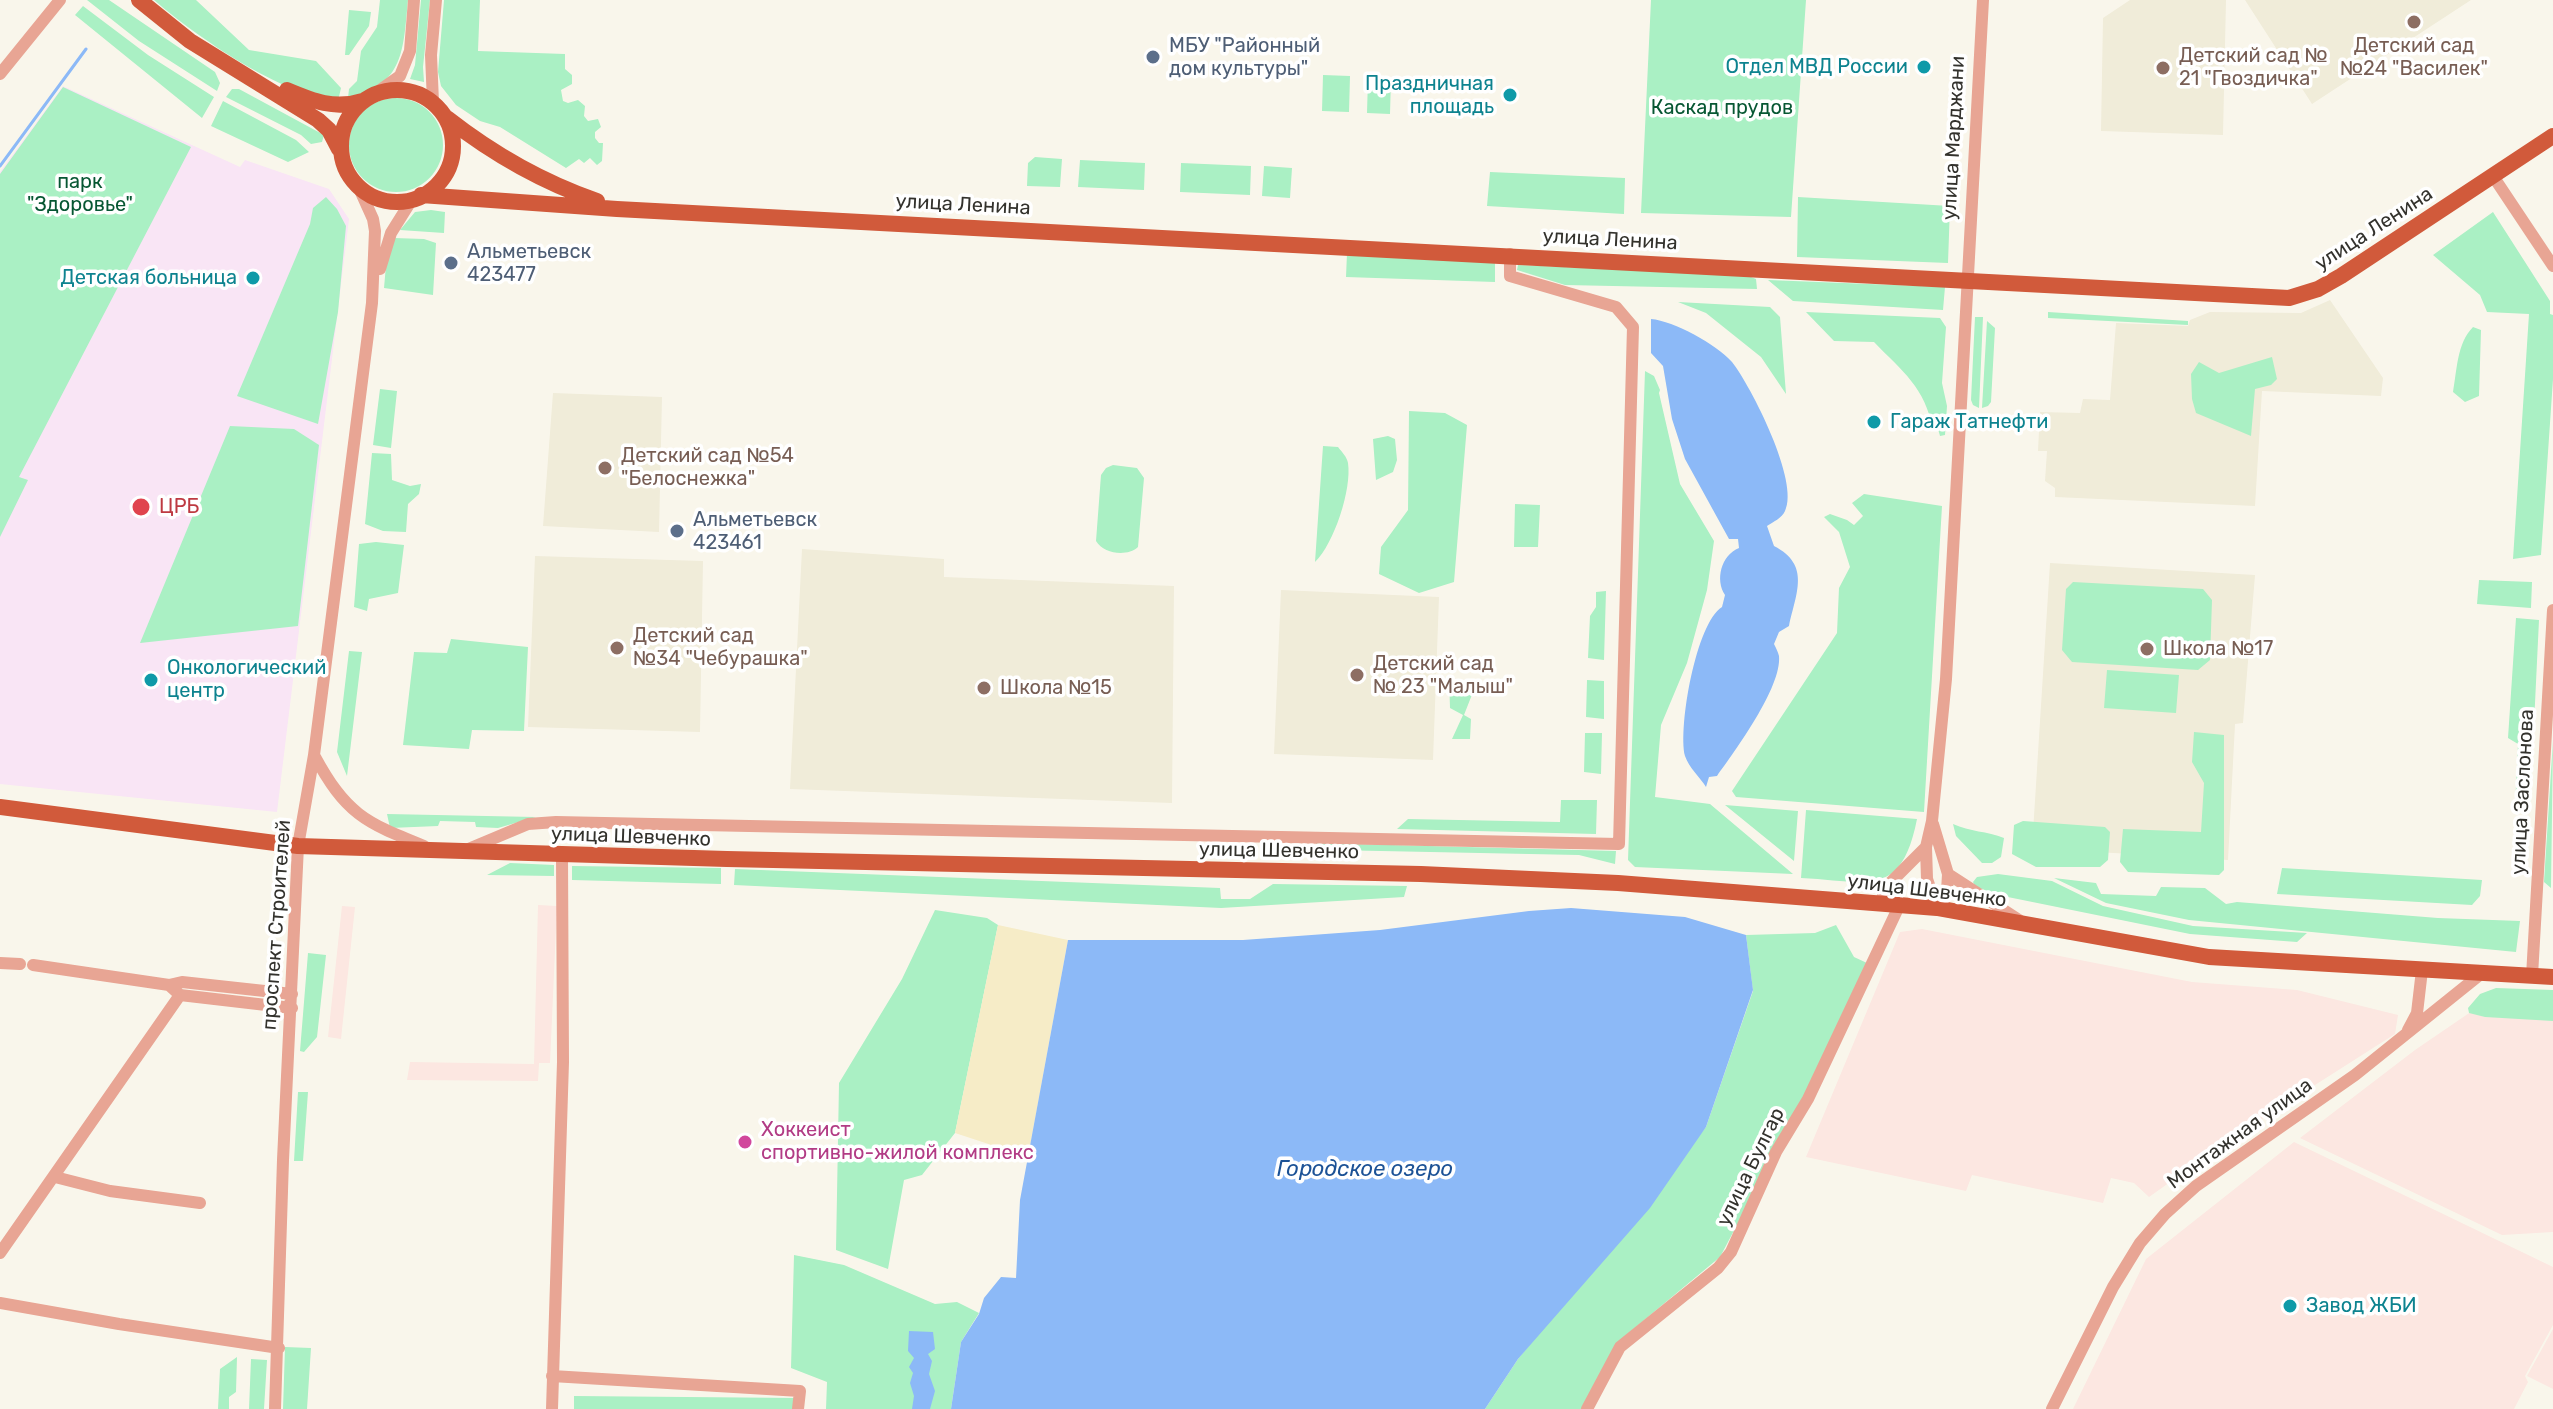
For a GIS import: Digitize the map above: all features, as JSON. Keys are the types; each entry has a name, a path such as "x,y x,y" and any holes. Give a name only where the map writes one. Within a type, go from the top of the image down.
{"main road":[{"path":"139,0 190,41 233,68 318,120 338,145 347,175 372,197 390,202 416,198 443,180 450,166 453,150 451,131 445,116 433,102 416,93 397,89 349,105 315,102 233,68"},
{"path":"341,155 341,136 346,120 369,97"},
{"name":"улица Ленина","path":"445,116 482,146 555,186 617,209"},
{"name":"улица Ленина","path":"416,198 1510,254 2264,298 2303,295 2341,276 2553,136"},
{"name":"улица Шевченко","path":"0,807 298,846 562,855 1421,874 1618,883 1937,908 2209,957 2553,977"}],"street":[{"path":"0,74 60,0"},
{"path":"369,97 400,76 410,51 414,0"},
{"path":"433,102 431,55 436,0"},
{"name":"улица Марджани","path":"1926,847 1932,821 1946,679 1983,0"},
{"path":"2493,176 2553,266"},
{"name":"проспект Строителей","path":"359,188 375,231 372,303"},
{"name":"проспект Строителей","path":"275,1409 298,846 314,755 372,303 390,235 416,198"},
{"path":"463,851 528,824 556,822 1619,844 1633,327 1616,307 1510,276 1510,254"},
{"name":"улица Заслонова","path":"2532,976 2553,610"},
{"path":"314,755 328,781 349,807 374,826 434,850"},
{"path":"1932,821 1948,874 1947,891 1937,908"},
{"path":"1880,902 1891,882 1926,847"},
{"path":"1926,847 1927,879 1937,908"},
{"path":"552,1409 563,1062 562,855"},
{"path":"1948,874 2025,924"},
{"name":"улица Булгар","path":"1587,1409 1620,1347 1718,1268 1731,1252 1776,1152 1808,1099 1900,904"},
{"path":"0,963 27,964 169,985 182,982 292,994"},
{"name":"Монтажная улица","path":"2404,1036 2417,1013 2422,970"},
{"name":"Монтажная улица","path":"2052,1409 2113,1287 2140,1243 2165,1214 2196,1186 2355,1075 2482,973"},
{"path":"169,985 180,995 292,1008"},
{"path":"0,1253 180,995"},
{"path":"55,1177 110,1191 200,1203"},
{"path":"0,1303 108,1323 279,1348"},
{"path":"552,1376 800,1391 798,1409"}],"shaded area":[{"name":"Детский сад № 21 \"Гвоздичка\"","path":"2130,0 2226,0 2223,135 2101,131 2103,18"},
{"path":"2245,0 2471,0 2312,104"},
{"path":"63,86 240,167 245,160 329,189 349,219 277,812 0,784 0,172"},
{"path":"2330,300 2383,378 2381,396 2262,391 2255,506 2055,497 2055,488 2045,481 2047,451 2038,451 2040,412 2080,413 2083,399 2110,400 2116,323 2188,326 2190,320 2210,312 2301,313"},
{"name":"Детский сад №54 \"Белоснежка\"","path":"553,393 662,397 659,532 543,526"},
{"name":"Школа №15","path":"802,549 944,559 944,577 1174,586 1172,803 790,789"},
{"name":"Детский сад №34 \"Чебурашка\"","path":"535,556 703,561 700,732 528,727"},
{"name":"Школа №17","path":"2050,563 2255,575 2243,723 2235,724 2228,860 2032,848"},
{"name":"Детский сад № 23 \"Малыш\"","path":"1281,590 1439,597 1433,760 1274,754"},
{"path":"538,905 557,906 550,1063 539,1063 538,1081 407,1080 410,1062 534,1064"},
{"path":"342,906 355,907 341,1039 328,1037"},
{"path":"1922,929 2192,982 2297,990 2398,1015 2395,1034 2235,1136 2149,1197 2134,1183 2111,1178 2103,1203 1972,1175 1966,1191 1806,1157 1900,932"},
{"path":"2478,1007 2553,1012 2553,1232 2502,1235 2300,1138 2415,1050"},
{"name":"Завод ЖБИ","path":"2294,1142 2553,1267 2553,1325 2525,1376 2528,1382 2514,1409 2073,1409 2146,1259"},
{"path":"2553,1329 2553,1389 2527,1376"}],"green space":[{"path":"87,0 109,0 215,72 220,83 217,91 139,41"},
{"path":"154,0 196,0 249,50 316,61 341,88 338,101 316,97 267,77 216,47"},
{"path":"380,0 408,0 405,34 398,62 381,84 348,98 349,89 357,81 361,51 377,27"},
{"path":"421,0 430,0 424,82 410,79 415,65"},
{"path":"444,0 480,0 478,51 565,54 565,69 572,75 572,84 561,90 563,101 578,100 585,106 584,116 588,121 598,119 601,127 595,132 595,138 603,143 602,161 597,165 590,158 584,163 579,159 566,168 500,127 480,121 456,105 441,86 438,72"},
{"name":"Каскад прудов","path":"1651,0 1806,0 1791,217 1641,213"},
{"path":"83,6 148,55 214,97 202,118 75,15"},
{"path":"349,10 371,12 369,26 349,55 345,55"},
{"path":"1323,75 1350,76 1349,112 1322,111"},
{"path":"1368,78 1391,78 1390,114 1367,113"},
{"name":"парк \"Здоровье\"","path":"63,87 191,147 19,477 28,480 0,537 0,174"},
{"path":"232,89 239,89 324,135 322,142 311,144 301,135 226,97"},
{"path":"387,98 405,98 430,111 440,127 443,145 440,163 430,179 405,192 387,192 362,179 349,154 349,136 362,111"},
{"path":"223,101 296,140 309,152 288,162 211,126"},
{"path":"1035,157 1062,159 1060,187 1027,186 1028,163"},
{"path":"1080,160 1145,163 1144,190 1078,187"},
{"path":"1181,163 1251,166 1250,195 1180,192"},
{"path":"1264,166 1292,168 1290,198 1262,196"},
{"path":"1490,172 1625,178 1624,214 1487,206"},
{"path":"326,197 346,226 338,312 318,424 237,396 310,224 313,208"},
{"path":"1798,197 1950,206 1948,263 1797,257"},
{"path":"415,212 445,212 444,233 400,230"},
{"path":"2493,212 2550,301 2550,314 2553,315 2553,379 2541,555 2513,559 2529,314 2487,312 2480,295 2433,255"},
{"path":"394,238 424,239 436,243 433,295 384,288 387,254"},
{"path":"1347,253 1495,261 1495,282 1346,277"},
{"path":"1518,265 1746,275 1756,279 1757,289 1565,285 1517,270"},
{"path":"1768,280 1945,287 1943,310 1793,301"},
{"path":"1678,302 1770,307 1780,317 1786,394 1761,357 1706,313"},
{"path":"1806,312 1940,318 1946,327 1942,383 1947,406 1945,435 1940,436 1938,429 1933,430 1918,391 1874,342 1834,341"},
{"path":"2048,312 2188,321 2188,325 2048,318"},
{"path":"1975,317 1983,317 1979,408 1971,400"},
{"path":"1987,321 1995,328 1991,402 1982,408"},
{"path":"2473,327 2481,330 2479,396 2465,402 2453,392 2461,349"},
{"path":"2272,357 2277,379 2271,385 2255,389 2251,436 2196,413 2191,374 2199,362 2219,373"},
{"path":"1645,371 1654,376 1660,390 1680,484 1714,541 1707,590 1687,663 1661,725 1655,797 1710,804 1793,874 1635,867 1628,860"},
{"path":"380,389 397,391 391,448 373,445"},
{"path":"1409,411 1445,413 1467,425 1454,582 1419,593 1379,574 1381,547 1408,510"},
{"path":"230,426 294,429 319,445 298,626 140,643"},
{"path":"1388,436 1395,439 1397,460 1393,472 1376,480 1373,439"},
{"path":"1323,446 1338,447 1347,461 1349,474 1335,530 1315,562"},
{"path":"372,453 391,454 392,480 410,486 421,484 419,494 408,504 406,532 383,531 365,524"},
{"path":"1113,465 1137,468 1144,478 1138,547 1122,553 1104,549 1096,541 1101,475"},
{"path":"1864,494 1942,506 1924,812 1736,797 1732,791 1837,633 1839,588 1850,567 1839,532 1824,517 1830,514 1854,525 1863,516 1852,503"},
{"path":"1515,504 1540,505 1538,547 1514,547"},
{"path":"359,544 404,545 398,593 369,599 367,611 354,607"},
{"path":"2479,580 2532,582 2531,608 2477,604"},
{"path":"2073,582 2203,589 2212,600 2210,660 2198,670 2072,662 2062,650 2066,589"},
{"path":"1606,591 1604,660 1588,658 1590,616 1596,607 1596,592"},
{"path":"2516,618 2539,620 2530,807 2515,807 2518,744 2508,738"},
{"path":"451,639 528,647 524,731 472,730 469,749 403,745 414,652 447,653"},
{"path":"349,651 362,652 347,776 337,752"},
{"path":"2107,670 2179,675 2176,713 2104,708"},
{"path":"1449,677 1473,692 1464,715 1471,719 1470,739 1452,739 1463,715 1450,708"},
{"path":"1587,680 1604,681 1604,719 1586,717"},
{"path":"2194,732 2224,735 2224,870 2219,875 2128,872 2120,862 2123,829 2201,832 2204,783 2192,762"},
{"path":"1585,733 1602,733 1601,774 1584,772"},
{"path":"2553,740 2551,888 2544,882"},
{"path":"1561,800 1597,800 1596,834 1397,829 1408,819 1560,822"},
{"path":"1725,805 1798,811 1794,861"},
{"path":"1806,810 1917,819 1910,845 1891,874 1862,882 1801,878"},
{"path":"387,814 536,817 498,828 476,827 475,822 440,821 438,826 390,828"},
{"path":"2023,821 2105,827 2110,832 2108,860 2100,867 2036,867 2012,854 2014,825"},
{"path":"1953,824 2004,838 2001,857 1992,863 1982,863 1956,836"},
{"path":"1316,843 1616,851 1615,864 1579,855 1331,850 1317,847"},
{"path":"510,863 554,865 554,876 487,875"},
{"path":"572,866 721,868 721,884 572,880"},
{"path":"2282,868 2482,880 2480,896 2472,905 2277,894"},
{"path":"735,869 1220,888 1221,899 1250,899 1273,884 1407,886 1404,897 1221,908 734,885"},
{"path":"1998,874 2052,881 2103,906 2193,926 2307,933 2297,942 2190,934 1993,894 1975,886 1973,882 1977,877"},
{"path":"2054,878 2096,883 2101,894 2156,896 2161,887 2205,888 2226,904 2237,902 2438,918 2520,921 2516,952 2189,920 2106,903"},
{"path":"935,910 987,918 998,925 955,1133 922,1175 904,1180 888,1269 836,1250 839,1083 902,979"},
{"path":"1836,925 1854,957 1867,963 1811,1085 1720,1257 1619,1341 1583,1409 1485,1409 1518,1359 1706,1127 1753,991 1746,935 1815,933"},
{"path":"308,953 326,955 317,1037 304,1052 300,1051"},
{"path":"2496,988 2553,990 2553,1021 2485,1017 2469,1013 2468,1008 2480,994"},
{"path":"298,1092 308,1092 303,1161 294,1161"},
{"path":"794,1255 844,1265 935,1304 957,1302 979,1313 961,1342 951,1409 826,1409 827,1382 791,1368"},
{"path":"285,1347 311,1348 307,1409 283,1409"},
{"path":"237,1357 236,1392 229,1397 229,1409 218,1409 220,1369"},
{"path":"251,1359 267,1360 264,1409 249,1409"},
{"path":"574,1396 799,1398 798,1409 574,1409"}],"sand":[{"path":"998,925 1068,940 1028,1157 955,1133"}],"water":[{"path":"1651,319 1683,329 1716,348 1732,362 1750,391 1780,457 1786,479 1788,497 1785,511 1767,526 1774,546 1786,554 1797,571 1797,591 1789,626 1779,632 1774,644 1779,656 1773,684 1745,735 1717,776 1709,777 1706,787 1685,756 1684,723 1697,654 1704,633 1722,607 1725,595 1720,582 1722,568 1728,556 1739,548 1738,539 1729,539 1685,459 1672,419 1663,366 1651,353"},
{"name":"Городское озеро","path":"1571,908 1685,917 1746,935 1753,990 1706,1127 1650,1208 1518,1359 1485,1409 951,1409 961,1342 979,1314 984,1298 1001,1277 1016,1278 1020,1200 1068,940 1243,940 1380,930"},
{"path":"909,1331 933,1332 935,1349 928,1354 932,1361 929,1374 935,1391 930,1409 912,1409 914,1396 910,1383 913,1373 909,1367 914,1358 908,1351"}],"waterway":[{"path":"0,166 86,49"}],"place":[{"name":"Детский сад №24 \"Василек\"","path":"2414,22"},
{"name":"МБУ \"Районный дом культуры\"","path":"1153,57"},
{"name":"Отдел МВД России","path":"1924,67"},
{"name":"Детский сад № 21 \"Гвоздичка\"","path":"2163,68"},
{"name":"Праздничная площадь","path":"1510,95"},
{"name":"Альметьевск 423477","path":"451,263"},
{"name":"Детская больница","path":"253,278"},
{"name":"Гараж Татнефти","path":"1874,422"},
{"name":"Детский сад №54 \"Белоснежка\"","path":"605,468"},
{"name":"ЦРБ","path":"141,507"},
{"name":"Альметьевск 423461","path":"677,531"},
{"name":"Детский сад №34 \"Чебурашка\"","path":"617,648"},
{"name":"Школа №17","path":"2147,649"},
{"name":"Детский сад № 23 \"Малыш\"","path":"1357,675"},
{"name":"Онкологический центр","path":"151,680"},
{"name":"Школа №15","path":"984,688"},
{"name":"Хоккеист спортивно-жилой комплекс","path":"745,1142"},
{"name":"Завод ЖБИ","path":"2290,1306"}]}
